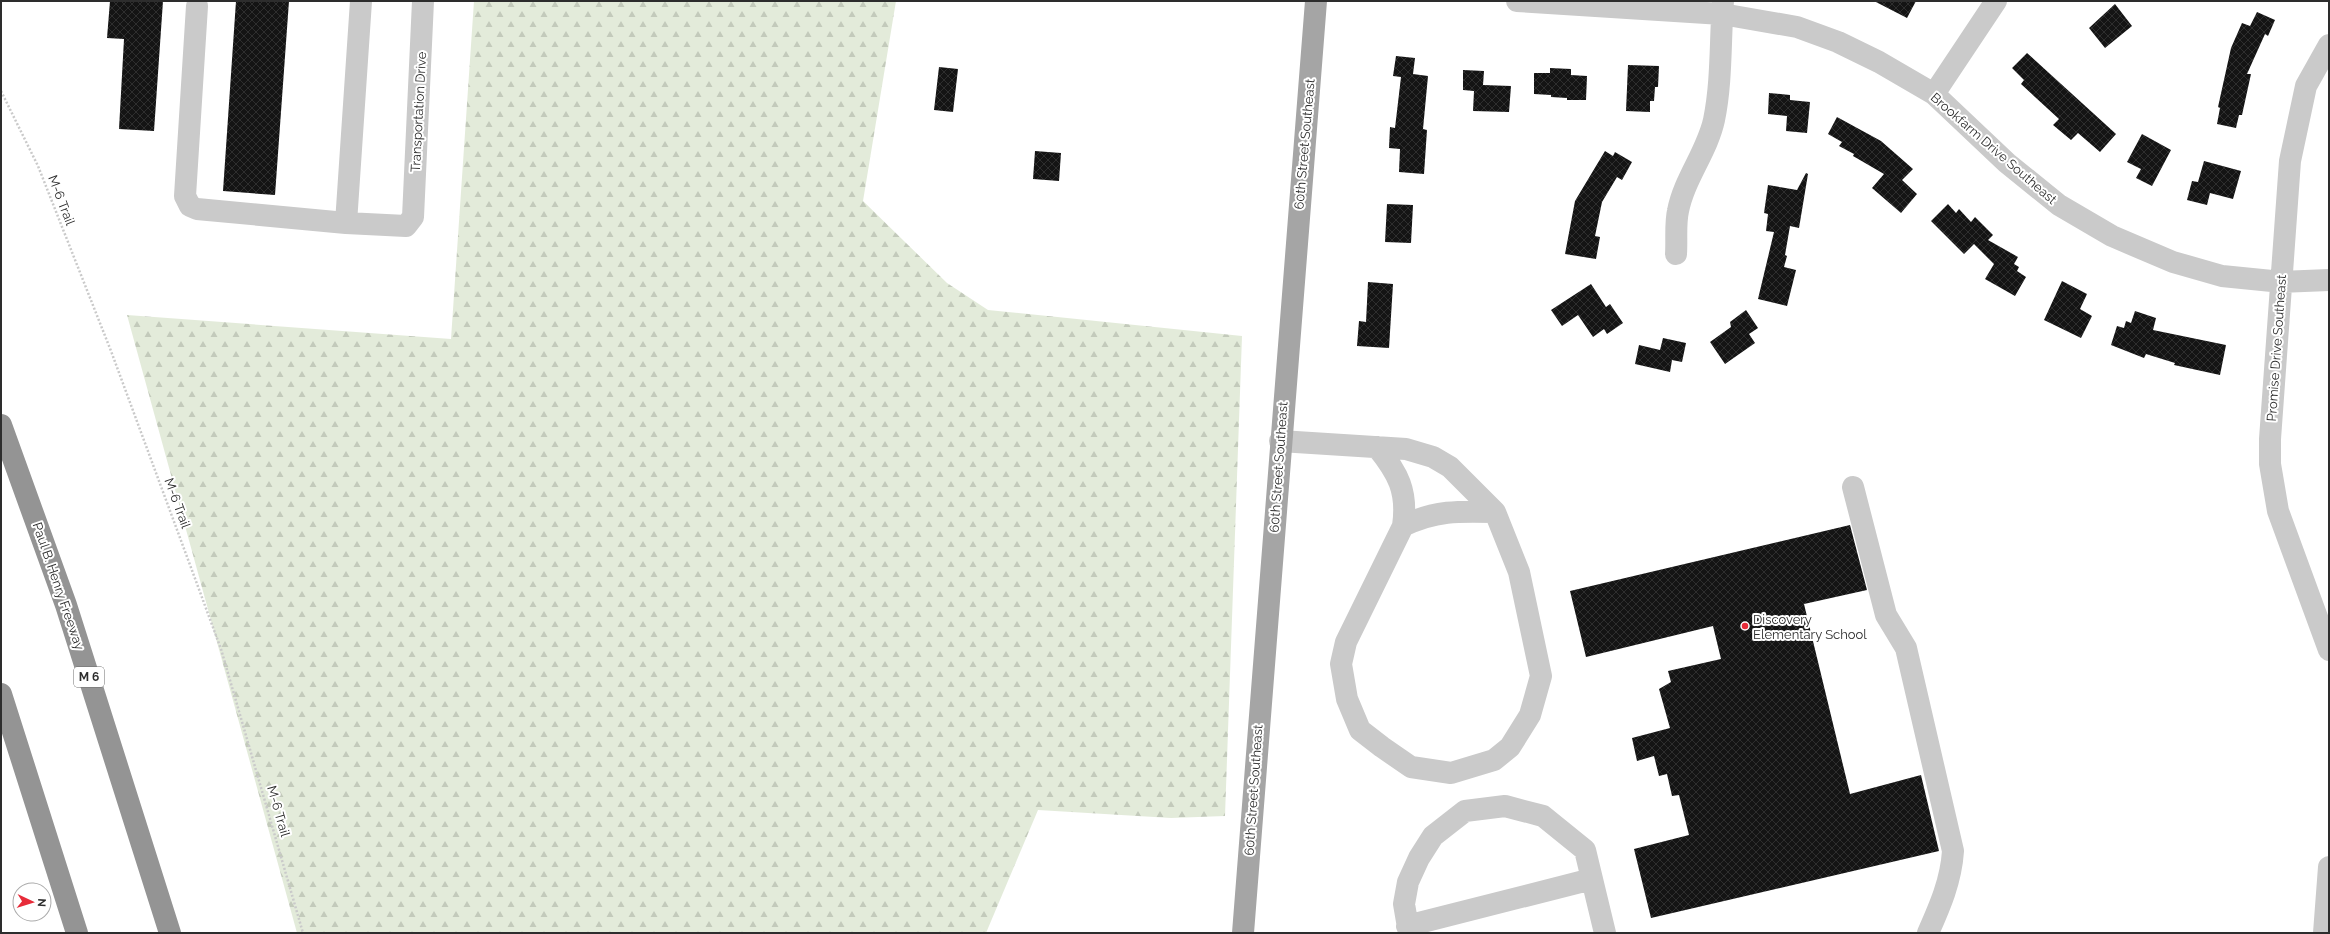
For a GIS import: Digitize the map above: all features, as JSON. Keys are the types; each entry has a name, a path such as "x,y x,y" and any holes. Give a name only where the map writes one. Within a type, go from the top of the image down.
{"highway":[{"name":"Paul B. Henry Freeway","path":"1,424 66,605 170,933"},
{"path":"1,694 77,933"}],"main road":[{"name":"60th Street Southeast","path":"1242,933 1316,1"}],"street":[{"path":"197,6 185,196 186,201 196,209 346,224 361,1"},
{"name":"Transportation Drive","path":"346,224 406,226 410,222 414,211 423,1"},
{"name":"Brookfarm Drive Southeast","path":"1517,1 1723,7 1798,27 1838,42 1879,62 1934,94 2007,162 2059,206 2112,236 2173,262 2222,276 2282,282 2329,280"},
{"path":"1934,94 1996,1"},
{"path":"1676,254 1678,211 1707,144 1714,121 1718,95 1723,7"},
{"name":"Promise Drive Southeast","path":"2329,44 2306,86 2290,161 2271,413 2270,464 2278,511 2329,650"},
{"path":"1280,441 1406,448 1433,457 1450,467 1495,512 1519,572 1541,676 1530,715 1510,747 1494,760 1451,773 1411,767 1382,747 1360,730 1347,699 1341,664 1346,642 1403,526 1406,506 1402,487 1394,467 1377,447"},
{"path":"1853,487 1886,615 1906,648 1953,851 1952,871 1947,888 1928,933"},
{"path":"1403,526 1422,516 1457,510 1495,512"},
{"path":"1592,880 1449,925 1408,930 1404,904 1408,882 1419,858 1433,836 1465,811 1506,806 1543,816 1585,850 1605,933"},
{"path":"2324,933 2329,866"}],"path":[{"name":"M-6 Trail","path":"1,91 44,180 111,351 221,649 303,933"}],"green space":[{"path":"474,1 896,1 863,201 947,283 988,310 1242,336 1225,816 1171,818 1038,810 986,933 297,933 127,315 451,339"}],"building":[{"path":"110,1 163,1 154,131 119,129 124,39 107,38"},
{"path":"236,1 289,1 275,195 223,191"},
{"path":"1874,1 1916,1 1907,18"},
{"path":"2115,4 2132,26 2105,48 2089,28"},
{"path":"2257,12 2275,20 2268,36 2265,34 2247,74 2251,74 2242,115 2239,115 2236,128 2217,124 2220,108 2218,107 2231,48 2242,23 2250,26"},
{"path":"2027,53 2116,134 2100,152 2078,133 2071,140 2053,125 2059,119 2021,84 2024,80 2012,68"},
{"path":"1396,56 1415,58 1413,74 1428,76 1423,129 1427,130 1424,174 1399,172 1400,149 1389,148 1390,127 1395,128 1401,77 1393,76"},
{"path":"1628,65 1659,66 1658,87 1655,87 1654,101 1650,101 1650,112 1626,111"},
{"path":"939,67 958,69 953,112 934,110"},
{"path":"1550,68 1571,69 1571,75 1587,76 1586,100 1567,100 1567,98 1551,97 1551,95 1534,94 1534,73 1550,73"},
{"path":"1463,70 1484,71 1483,85 1511,86 1509,112 1473,111 1474,91 1463,90"},
{"path":"1769,93 1790,95 1790,100 1810,102 1807,133 1786,131 1787,116 1768,114"},
{"path":"1837,117 1881,141 1913,169 1902,180 1917,194 1901,213 1872,188 1884,174 1839,146 1842,142 1828,134"},
{"path":"2142,134 2171,150 2152,186 2136,178 2141,169 2127,162"},
{"path":"1035,151 1061,153 1059,181 1033,179"},
{"path":"1605,151 1613,156 1615,152 1632,162 1622,180 1617,177 1602,202 1595,236 1600,237 1596,259 1565,254 1575,201"},
{"path":"2204,161 2241,171 2233,199 2210,193 2207,205 2187,200 2192,181 2198,182"},
{"path":"1806,173 1808,174 1799,228 1790,226 1785,255 1787,256 1784,267 1796,270 1787,306 1758,299 1774,232 1766,231 1768,214 1764,213 1768,185 1797,190"},
{"path":"1387,204 1413,205 1411,243 1385,242"},
{"path":"1948,204 1956,213 1959,209 1971,222 1975,217 1993,235 1988,240 2018,257 2014,264 2019,267 2017,271 2026,277 2015,296 1985,279 1994,264 1974,244 1964,254 1931,221"},
{"path":"2062,281 2087,294 2080,309 2092,316 2081,338 2044,320"},
{"path":"1368,282 1393,284 1389,348 1357,346 1359,321 1366,322"},
{"path":"1591,284 1606,307 1610,304 1623,323 1607,334 1604,329 1593,337 1578,315 1562,326 1551,310"},
{"path":"1746,310 1758,328 1749,334 1755,343 1725,364 1710,342 1731,327 1730,322"},
{"path":"2135,311 2156,318 2153,330 2226,345 2220,375 2174,365 2175,363 2146,354 2144,358 2111,345 2117,326 2124,328 2126,321 2131,323"},
{"path":"1663,338 1686,343 1682,362 1672,360 1670,372 1635,364 1639,345 1660,350"},
{"name":"Discovery Elementary School","path":"1850,525 1867,590 1804,604 1850,794 1921,775 1939,851 1651,918 1634,849 1689,835 1679,795 1672,796 1667,774 1659,776 1654,756 1637,761 1632,738 1670,728 1659,689 1671,682 1668,671 1721,659 1713,626 1586,657 1570,591"}],"place":[{"name":"Discovery Elementary School","path":"1745,626"}]}
